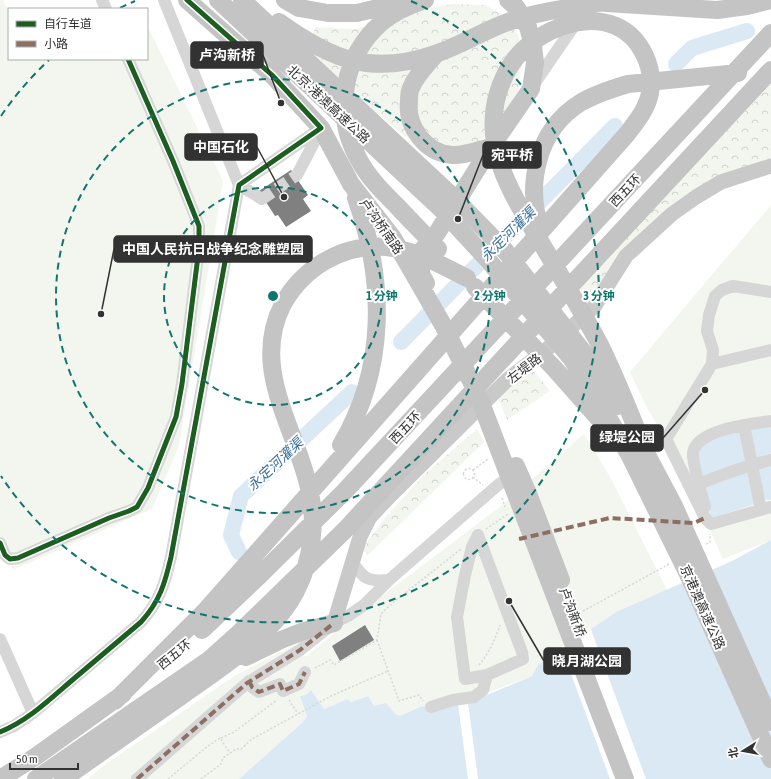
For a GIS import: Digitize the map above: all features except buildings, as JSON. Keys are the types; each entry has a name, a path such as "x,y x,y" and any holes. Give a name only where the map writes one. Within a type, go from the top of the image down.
{"highway":[{"name":"卢沟桥南路","path":"187,0 272,75 321,128 352,184 393,238 448,321 471,364 498,447 514,474 521,493"},
{"name":"北京-港澳高速公路","path":"218,0 445,201"},
{"name":"北京-港澳高速公路","path":"242,0 445,201"},
{"path":"247,0 320,49 358,62 375,64 394,63 436,54 488,30 533,15 598,1"},
{"path":"286,0 299,8 328,13 357,13 382,7 396,0"},
{"path":"425,0 404,7 383,21 371,33 354,58 348,74 344,106 346,126 359,161 369,176 637,452"},
{"name":"卢沟桥南路","path":"419,276 424,248 437,233 491,147 531,89 535,63 533,45 528,27 516,7 508,0"},
{"path":"567,0 717,10 747,6 771,0"},
{"path":"114,701 206,610 322,477 529,245 636,122 644,110 650,94 651,78 649,65 643,52 636,42 617,26 593,21 580,22 561,26 536,40 512,63 505,76 493,112 494,136 499,161 515,199 550,258 599,343 623,394 637,452"},
{"name":"西五环","path":"0,779 35,757 114,701 189,642 260,575 344,492 771,33"},
{"path":"436,54 419,74 410,90 408,105 410,121 417,136 437,151 451,155 468,153 491,147"},
{"path":"550,258 539,226 534,204 534,180 538,159 547,139 556,124 566,114 579,104 594,96 628,84 746,72 771,65"},
{"name":"西五环","path":"36,779 209,660 260,612 345,530 492,369 771,70"},
{"path":"322,477 346,437 361,405 371,370 376,337 378,307 374,269 364,222 352,184"},
{"path":"445,201 503,248 584,353 637,452"},
{"path":"393,238 416,241 426,239 437,233"},
{"path":"64,779 214,672 260,636 287,607 297,591 305,570 311,547 313,528 310,489 278,397 272,366 272,341 274,325 287,297 308,273 324,262 344,253 375,247 407,250 467,278"},
{"name":"京港澳高速公路","path":"637,452 678,513 771,722"},
{"name":"京港澳高速公路","path":"637,452 688,574 771,759"},
{"name":"卢沟新桥","path":"521,493 624,779"},
{"name":"卢沟新桥","path":"521,493 637,779"},
{"path":"214,672 281,640 301,632 334,623"}],"main road":[{"name":"左堤路","path":"334,623 360,538 370,517 387,499 508,380 546,350 594,307 626,256 650,233 672,214 696,197 722,182 771,166"}],"street":[{"path":"0,732 14,726 33,713 141,622 152,610 159,598 171,557 238,184 164,0"},
{"path":"531,89 598,1"},
{"path":"0,543 5,555 10,559 18,558 137,507 148,488 176,416 182,384 198,248 199,226 173,161 128,60"},
{"path":"238,184 321,128"},
{"path":"297,175 321,128"},
{"path":"238,184 262,199"},
{"path":"767,505 711,524 705,518 666,439 712,364 713,350 707,331 709,315 715,296 722,290 733,286 771,292"},
{"path":"712,364 771,350"},
{"path":"767,505 711,520 706,512 693,455 694,446 703,438 725,429 771,421"},
{"path":"744,425 752,465 767,505"},
{"path":"699,484 726,473 771,460"},
{"path":"137,779 249,681 300,650 334,623 348,616 364,605 389,580 514,474"},
{"path":"478,534 507,611 522,652 523,659 487,674 464,679 457,617 472,547 478,534"},
{"path":"352,561 365,578 376,581 389,580"},
{"path":"0,639 33,713"},
{"path":"249,681 252,687 259,692 280,684 284,692 298,684 305,672"},
{"path":"430,707 453,700 474,697 483,690 487,674"}],"path":[{"path":"473,470 498,447"},
{"path":"473,470 467,469 464,473 464,477 467,479 471,479 473,477"},
{"path":"473,470 473,477"},
{"path":"473,477 486,487"},
{"path":"464,679 485,657 494,643 501,618 507,611"},
{"path":"377,640 399,701 419,695 426,705 430,707"},
{"path":"201,779 221,764 223,758 236,749 241,749 252,739 362,681 388,671"},
{"path":"168,779 208,746 220,738 234,732 284,692 298,714"},
{"path":"220,738 230,753"}],"green space":[{"path":"0,0 3,0 8,10 8,60 148,60 148,27 223,181 179,446 152,509 13,570 0,539"},
{"path":"452,4 485,5 502,15 518,35 520,44 521,66 518,92 503,117 478,143 445,150 404,136 314,59 309,40 316,27 356,29 417,10"},
{"path":"771,84 771,158 675,205 590,304 579,287"},
{"path":"771,205 771,540 723,559 676,455 647,408 630,372"},
{"path":"530,366 550,391 507,420 497,395"},
{"path":"477,429 484,442 367,556 363,548 385,518 424,475"},
{"path":"584,434 610,477 667,590 616,612 538,665 532,676 458,704 436,710 422,706 400,716 374,706 368,696 351,702 348,699 324,709 311,690 306,695 307,716 303,722 239,779 88,779 103,766 236,675 296,644 306,657 341,627 501,506"}],"shaded area":[{"path":"771,425 771,458 755,459 750,428"},
{"path":"740,430 748,461 703,479 697,451 701,444"},
{"path":"771,466 771,500 763,499 757,469"},
{"path":"748,470 755,504 711,518 704,488"},
{"path":"771,540 771,779 478,779 468,703 532,676 538,665 616,612 732,561"},
{"path":"311,690 324,709 348,699 351,702 368,696 374,706 386,703 395,714 400,716 422,706 436,710 458,704 468,779 239,779 303,722 307,716 300,696 306,695"}],"pier":[{"path":"590,627 646,779 610,779 561,647"}],"waterway":[{"name":"永定河灌渠","path":"676,64 692,48 747,31"},
{"name":"永定河灌渠","path":"401,342 615,126"},
{"name":"永定河灌渠","path":"239,552 231,535 241,496 352,392"}],"tunnel":[{"path":"262,199 297,175"}],"marked path":[{"path":"519,539 610,518 694,523 705,518"},
{"path":"137,779 247,683 300,650 334,623"},
{"path":"249,681 252,687 259,692 280,684 283,691 299,684 305,672"}],"cycle path":[{"path":"0,732 37,710 141,622 153,607 164,583 171,557 239,185 321,128 272,75 187,0"},
{"path":"0,543 5,555 10,559 18,558 137,507 148,488 176,417 182,384 199,248 199,226 173,161 128,60"}],"place":[{"name":"卢沟新桥","path":"281,103"},
{"name":"中国石化","path":"284,197"},
{"name":"宛平桥","path":"458,219"},
{"name":"中国人民抗日战争纪念雕塑园","path":"101,314"},
{"name":"绿堤公园","path":"705,390"},
{"name":"晓月湖公园","path":"509,601"}]}
